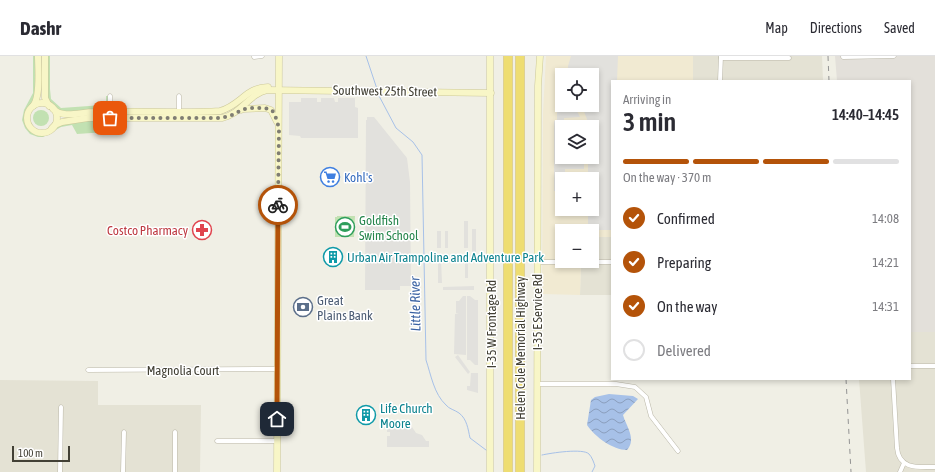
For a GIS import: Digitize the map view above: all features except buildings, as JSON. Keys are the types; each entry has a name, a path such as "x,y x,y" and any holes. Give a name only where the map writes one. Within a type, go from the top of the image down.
{"highway":[{"name":"Helen Cole Memorial Highway","path":"508,56 508,472"},
{"name":"Helen Cole Memorial Highway","path":"520,56 520,472"}],"street":[{"path":"38,56 36,103 28,114 27,119 30,128 39,133 44,133 58,123 110,115 179,111 220,111 230,107 256,88 272,87 279,90"},
{"path":"45,56 45,98 55,112 56,120 52,128"},
{"path":"254,57 262,56"},
{"path":"277,472 280,56"},
{"name":"I-35 W Frontage Rd","path":"490,56 490,472"},
{"name":"I-35 E Service Rd","path":"537,472 538,86 540,56"},
{"path":"843,57 894,56"},
{"path":"720,80 721,57 789,58"},
{"path":"238,112 258,93 267,90 279,90"},
{"name":"Southwest 25th Street","path":"279,90 491,93"},
{"path":"110,96 110,115"},
{"path":"179,96 179,118"},
{"path":"33,106 43,104 51,107 58,113 66,115 92,112 110,115 179,118 222,118 244,109 265,108 272,110 279,128"},
{"path":"537,262 611,262"},
{"path":"911,366 935,366"},
{"name":"Magnolia Court","path":"88,370 277,370"},
{"path":"893,380 898,454 904,464 914,467 935,467"},
{"path":"537,384 616,384 636,387 646,397 651,416 678,451"},
{"path":"60,472 61,407"},
{"path":"123,472 124,432"},
{"path":"175,432 175,472"},
{"path":"217,441 277,441"},
{"path":"900,472 904,464"}],"shaded area":[{"path":"546,56 693,56 693,80 611,80 611,237 599,237 599,224 555,224 555,268 581,268 580,295 542,294 543,113"},
{"path":"571,56 618,56 617,80 611,80 611,230 599,230 599,224 588,224 588,216 599,216 599,172 588,172 588,164 599,164 599,120 587,120 584,112 599,112 599,68 568,68"},
{"path":"693,56 822,56 823,80 693,80"},
{"path":"835,56 935,56 935,332 911,332 911,80 837,80"},
{"path":"301,98 317,98 317,102 321,102 321,98 334,98 335,102 338,102 338,98 355,98 355,107 358,108 358,138 301,138 300,136 289,135 289,102 301,102"},
{"path":"557,112 578,112 580,117 564,118 564,120 557,120"},
{"path":"367,117 374,117 407,158 410,182 411,286 400,286 400,290 365,290"},
{"path":"554,121 555,164 584,164 584,169 565,169 565,172 555,172 555,191 554,191"},
{"path":"464,221 468,221 468,248 464,248"},
{"path":"472,229 476,229 476,255 472,255"},
{"path":"437,231 441,231 441,248 437,248"},
{"path":"445,231 448,231 448,248 445,248"},
{"path":"599,237 611,237 611,295 580,295 581,268 599,268"},
{"path":"438,259 441,259 442,283 438,283"},
{"path":"465,259 468,259 468,278 465,278"},
{"path":"474,286 474,290 443,290 443,287"},
{"path":"463,296 466,296 466,355 454,354 455,314 459,313 456,313 456,301 459,301"},
{"path":"467,296 478,300 478,365 475,365 470,360 467,360"},
{"path":"911,332 935,332 935,472 866,472 859,380 911,380"},
{"path":"458,355 470,372 468,374 455,357"},
{"path":"471,373 478,373 478,393 467,390 467,386 470,386"},
{"path":"0,380 98,381 98,405 201,405 200,472 0,472"},
{"path":"387,420 401,420 405,425 412,427 416,433 422,435 426,441 429,441 429,447 387,447 387,436 390,436 390,432 387,432"}],"green space":[{"path":"33,56 36,56 37,76 35,96 25,115 26,124 28,127 38,134 43,134 60,125 81,121 103,120 103,122 100,123 104,126 104,123 106,123 106,132 77,134 72,125 61,127 43,137 30,134 25,128 22,120 24,110 33,93"},
{"path":"47,56 50,56 51,99 61,108 103,105 106,103 106,96 108,96 107,108 65,112 56,110 48,100"},
{"path":"38,110 44,110 49,115 47,124 44,126 38,126 33,121 33,115"},
{"name":"Goldfish Swim School","path":"355,216 354,237 335,237 335,217"}],"water":[{"path":"609,394 633,396 638,399 623,415 631,437 630,446 627,450 616,448 605,442 590,430 587,425 591,400 595,397"}],"waterway":[{"name":"Little River","path":"366,56 377,89"},
{"name":"Little River","path":"378,94 396,128 413,142 422,155 426,360 431,378 442,401 464,418 470,438 486,450"},
{"name":"Little River","path":"542,455 580,451 586,452 590,455 595,466 592,472"}],"railway":[{"path":"828,56 829,80"},
{"path":"846,380 851,472"}],"way so far":[{"path":"110,118 222,118 228,117 244,109 265,108 272,110 279,128 278,205"}],"place":[{"name":"Kohl's","path":"330,177"},
{"name":"Goldfish Swim School","path":"345,227"},
{"name":"Costco Pharmacy","path":"202,230"},
{"name":"Urban Air Trampoline and Adventure Park","path":"333,257"},
{"name":"Great Plains Bank","path":"303,307"},
{"name":"Life Church Moore","path":"366,415"}],"route":[{"path":"277,419 278,205"}]}
